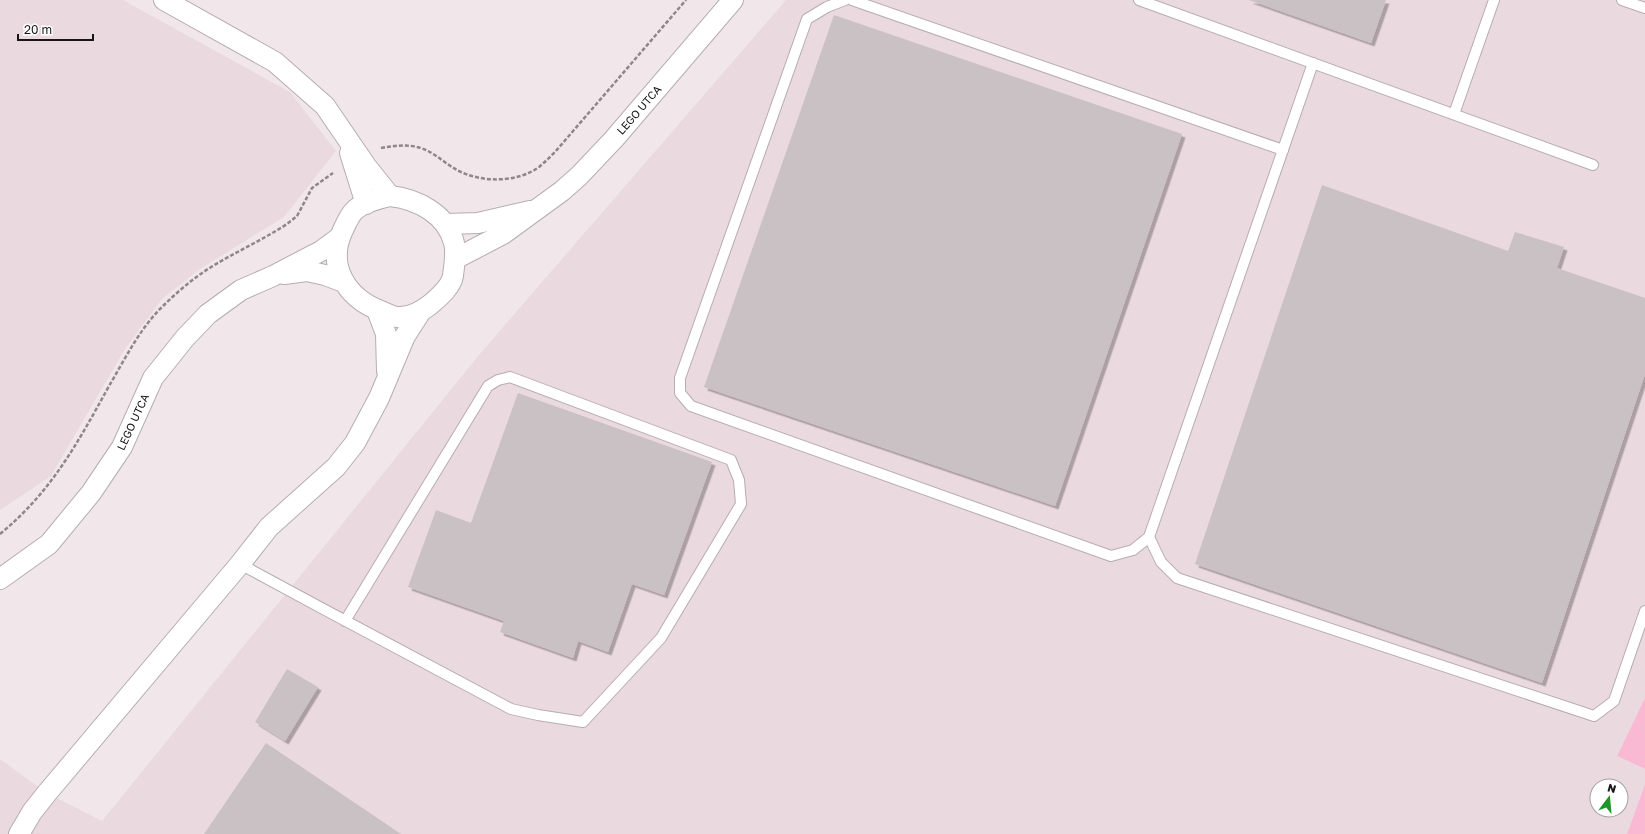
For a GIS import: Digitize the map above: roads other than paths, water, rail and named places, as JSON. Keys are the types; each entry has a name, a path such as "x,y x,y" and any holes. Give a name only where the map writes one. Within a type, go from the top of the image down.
{"street":[{"path":"164,0 275,62 325,106 366,166 390,196"},
{"name":"LEGO UTCA","path":"455,260 503,234 562,191 595,160 733,0"},
{"path":"342,132 357,172 366,204"},
{"path":"390,196 402,197 435,213 446,224 455,244 455,260 452,280 440,296 421,311 409,316 397,317 377,310 354,296 344,282 337,268 336,254 340,237 354,211 366,204 390,196"},
{"name":"LEGO UTCA","path":"446,224 478,223 535,210"},
{"name":"LEGO UTCA","path":"0,579 49,544 91,494 122,447 153,378 185,338 208,314 241,290 321,251 340,237"},
{"name":"LEGO UTCA","path":"272,276 307,271 325,275 344,282"},
{"path":"377,310 386,334 388,350 387,378"},
{"path":"19,834 32,812 47,793 269,528 336,467 355,442 379,398 405,336 421,311"}],"lane":[{"path":"845,0 828,7 807,19 680,378 680,393 691,406 1111,556 1133,550 1149,537 1313,63"},
{"path":"852,0 1283,150"},
{"path":"1139,0 1593,165"},
{"path":"1454,114 1494,0"},
{"path":"1622,0 1645,8"},
{"path":"240,564 345,621 511,709 583,722 661,638 741,504 739,480 731,460 510,377 498,380 488,386 345,621"},
{"path":"1149,537 1161,562 1177,578 1594,716 1614,701 1645,611"}]}
